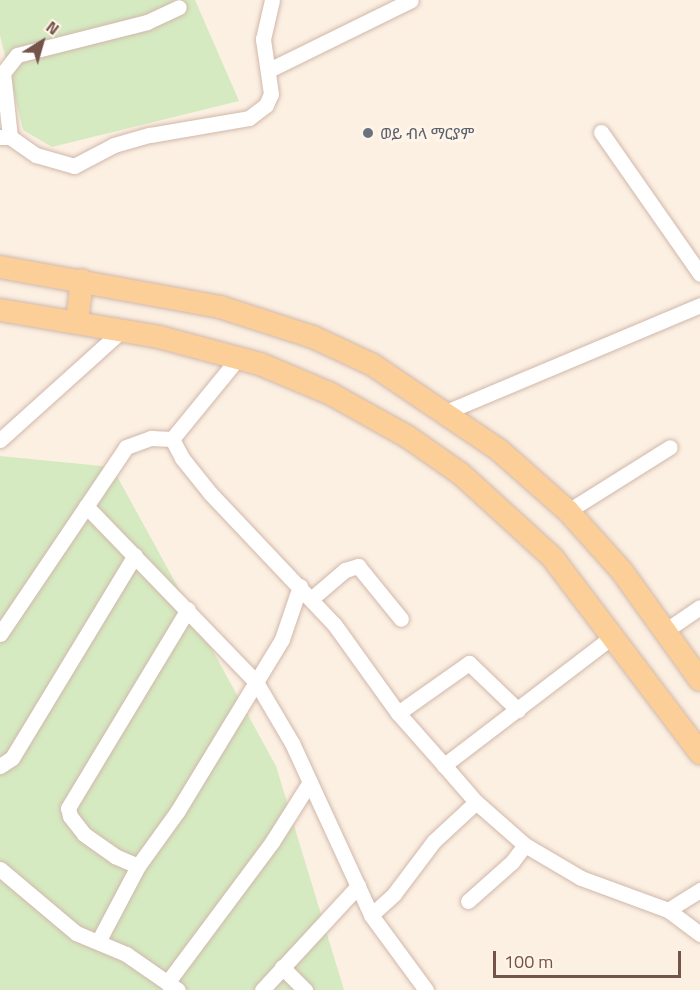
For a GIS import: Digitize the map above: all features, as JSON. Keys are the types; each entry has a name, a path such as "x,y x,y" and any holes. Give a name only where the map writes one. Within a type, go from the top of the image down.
{"main road":[{"path":"0,267 82,280 220,307 313,337 373,365 446,412 499,450 567,511 621,570 700,680"},
{"path":"77,321 82,280"},
{"path":"0,310 122,330 238,358 331,394 408,437 461,474 552,557 700,753"}],"street":[{"path":"179,7 147,22 17,55 3,73 5,137 36,155 74,166 132,140 249,118 266,105 271,94 263,39 272,0"},
{"path":"269,70 411,0"},
{"path":"601,132 700,274"},
{"path":"446,412 700,305"},
{"path":"0,440 122,330"},
{"path":"172,439 238,358"},
{"path":"0,634 126,447 151,438 172,439"},
{"path":"172,439 182,458 210,493 334,624 398,713 476,802 525,845 581,878 668,910 700,934"},
{"path":"567,511 670,447"},
{"path":"86,506 188,609 256,682 310,782 371,915 426,990"},
{"path":"0,766 12,758 135,555"},
{"path":"311,599 345,570 358,566 401,620"},
{"path":"99,940 138,866 177,812 282,639 300,586"},
{"path":"665,631 700,607"},
{"path":"138,866 115,856 84,834 70,816 69,808 188,609"},
{"path":"444,765 613,636"},
{"path":"398,713 469,663 518,710"},
{"path":"0,869 76,933 99,940 173,986 272,842 310,782"},
{"path":"371,915 394,894 434,840 476,802"},
{"path":"468,901 512,862 525,845"},
{"path":"262,990 358,886"},
{"path":"668,910 700,891"},
{"path":"282,967 305,990"}],"green space":[{"path":"0,0 195,0 239,101 52,147 23,130 0,35"},
{"path":"0,456 112,467 276,766 344,990 0,990"}],"place":[{"name":"ወይ ብላ ማርያም","path":"368,133"}]}
